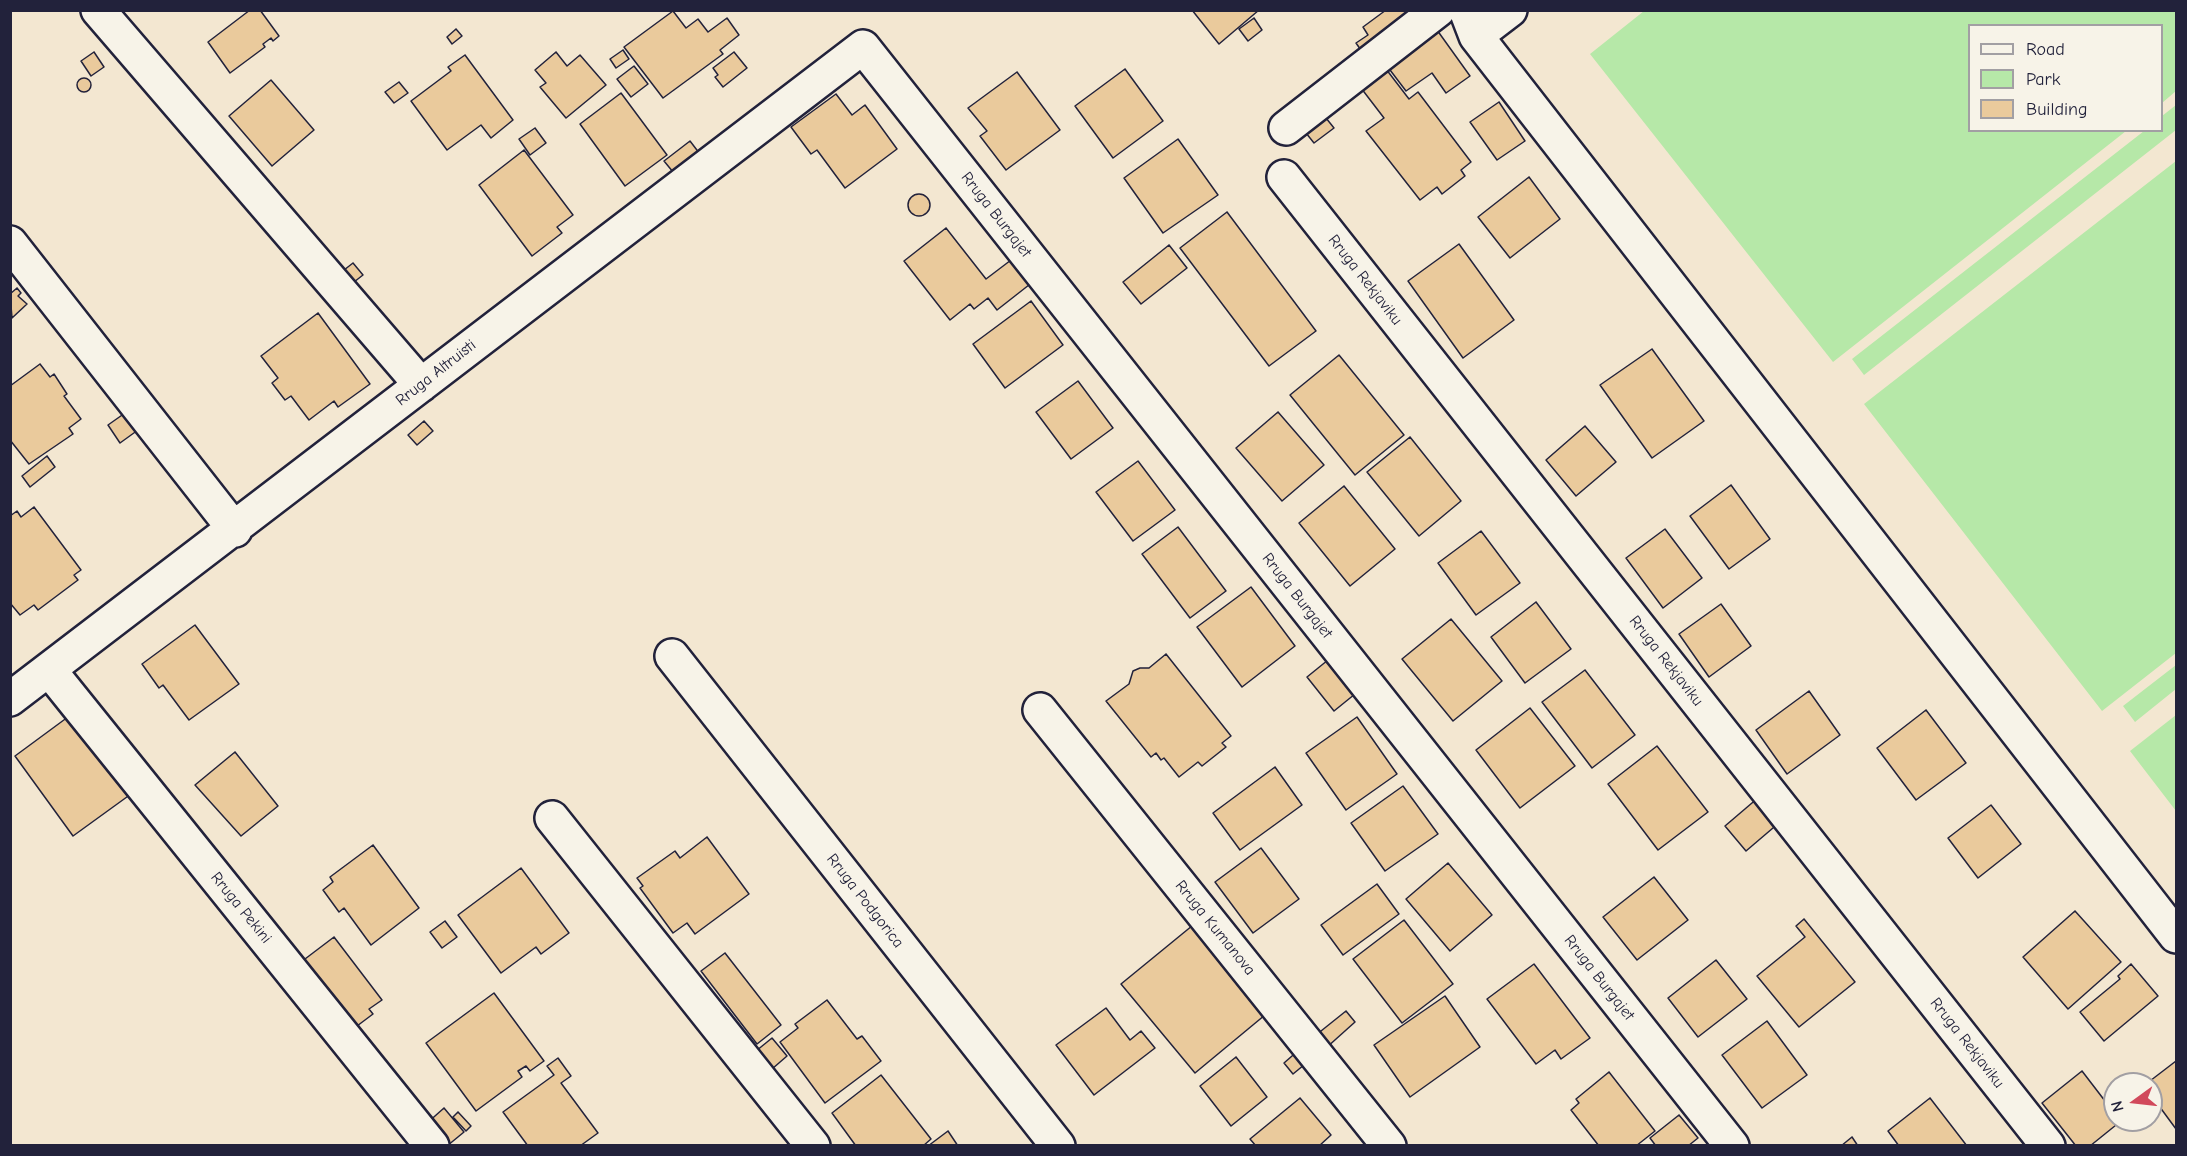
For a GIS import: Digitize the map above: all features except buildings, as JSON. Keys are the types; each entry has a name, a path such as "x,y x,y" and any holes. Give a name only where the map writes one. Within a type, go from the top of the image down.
{"street":[{"path":"98,10 421,385"},
{"path":"1286,128 1438,10"},
{"path":"1510,10 1471,23 2176,936"},
{"name":"Rruga Altruisti","path":"14,690 50,671 863,47"},
{"name":"Rruga Burgajet","path":"863,47 1732,1146"},
{"name":"Rruga Rekjaviku","path":"1284,177 2048,1146"},
{"path":"10,243 235,530"},
{"name":"Rruga Podgorica","path":"672,656 1058,1146"},
{"name":"Rruga Pekini","path":"50,671 432,1146"},
{"name":"Rruga Kumanova","path":"1040,710 1389,1146"},
{"path":"552,818 813,1146"}],"green space":[{"path":"1644,11 2176,11 2176,91 2163,102 2163,24 1968,24 1968,132 2125,132 1833,362 1590,54"},
{"path":"2176,105 2176,130 1864,375 1852,359 2143,132 2163,132 2163,115"},
{"path":"2176,161 2176,653 2102,711 1864,404"},
{"path":"2176,665 2176,689 2135,722 2123,706"},
{"path":"2176,715 2176,811 2130,751"}]}
